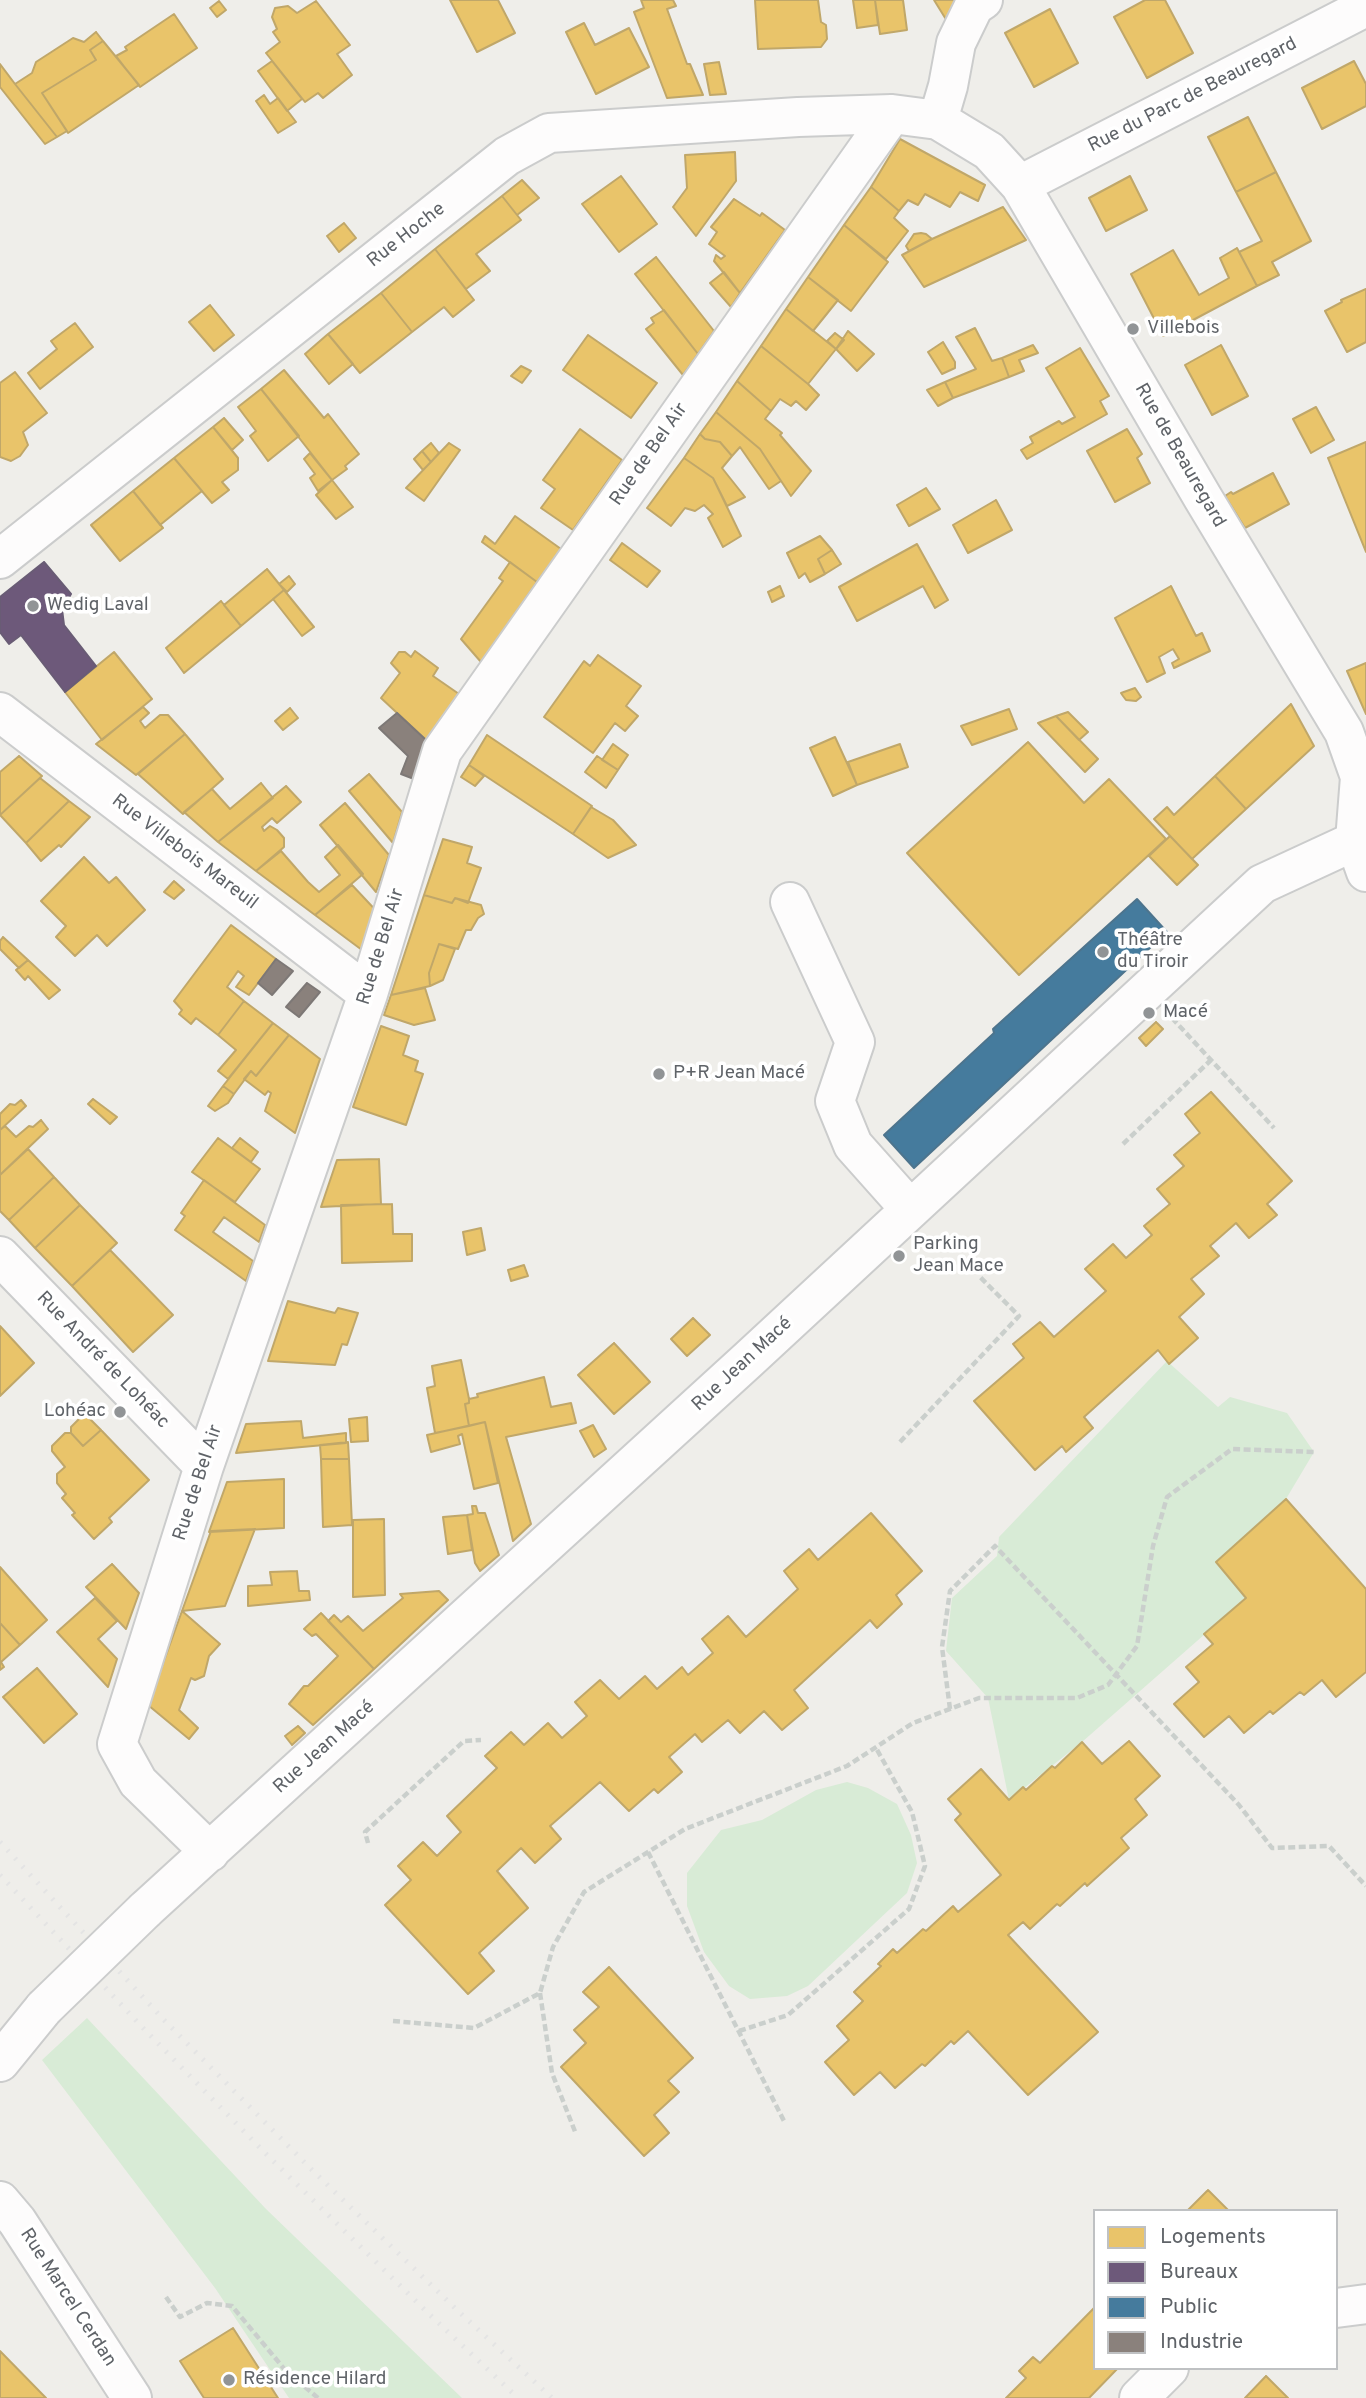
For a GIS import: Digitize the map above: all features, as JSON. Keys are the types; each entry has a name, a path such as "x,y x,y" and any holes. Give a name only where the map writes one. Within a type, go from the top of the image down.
{"street":[{"path":"938,120 956,43 974,6 983,0"},
{"name":"Rue du Parc de Beauregard","path":"1020,185 1366,7"},
{"name":"Rue de Beauregard","path":"892,114 938,120 989,151 1020,185 1344,732 1363,775 1360,857"},
{"name":"Rue Hoche","path":"0,559 506,156 549,133 798,117 892,114"},
{"name":"Rue de Bel Air","path":"210,1852 138,1782 117,1744 204,1466 368,994 442,751 892,114"},
{"name":"Rue Villebois Mareuil","path":"0,712 368,994"},
{"name":"Rue Jean Macé","path":"0,2062 44,2007 145,1910 749,1359 1262,884 1360,857"},
{"path":"790,902 855,1042 835,1101 853,1145 910,1209"},
{"name":"Rue André de Lohéac","path":"0,1256 204,1466"},
{"name":"Rue Marcel Cerdan","path":"0,2201 17,2221 132,2398"},
{"path":"1338,2308 1366,2304"},
{"path":"1139,2398 1167,2370"}],"path":[{"path":"1178,1024 1273,1128"},
{"path":"1123,1144 1211,1060"},
{"path":"900,1442 1020,1316 979,1277"},
{"path":"576,2134 552,2073 540,1993 552,1947 584,1892 685,1829 847,1766 913,1723 978,1698 1077,1698 1108,1685 1137,1646 1153,1546 1167,1497 1232,1450 1314,1452"},
{"path":"950,1709 942,1647 950,1591 995,1546 1239,1805 1272,1848 1329,1846 1366,1886"},
{"path":"368,1843 365,1832 464,1741 481,1740"},
{"path":"739,2031 788,2015 909,1909 925,1866 912,1812 876,1747"},
{"path":"648,1852 785,2123"},
{"path":"393,2021 474,2028 540,1993"},
{"path":"166,2297 180,2317 207,2302 232,2306 286,2371 318,2398"}],"green space":[{"path":"1167,1361 1218,1407 1230,1397 1287,1413 1314,1452 1286,1499 1216,1562 1246,1598 1082,1742 1009,1800 988,1698 946,1651 952,1598 997,1556 999,1537"},
{"path":"847,1782 868,1788 897,1804 911,1835 917,1863 907,1893 808,1986 787,1996 750,1999 729,1986 704,1952 687,1906 687,1873 721,1830 762,1820 816,1790"},
{"path":"87,2018 266,2209 462,2398 289,2398 215,2288 42,2060"}],"building: Logements":[{"path":"450,0 498,0 515,33 477,52"},
{"path":"641,0 673,0 676,6 667,9 687,64 690,64 703,95 667,98 634,12 644,8"},
{"path":"755,0 818,0 821,22 826,25 827,39 821,47 758,49"},
{"path":"853,0 875,0 878,25 857,28"},
{"path":"875,0 903,0 907,30 880,34"},
{"path":"934,0 964,0 947,21"},
{"path":"1145,0 1165,0 1193,53 1147,78 1114,17"},
{"path":"219,1 226,10 217,17 210,8"},
{"path":"316,1 350,45 337,54 352,75 323,98 318,93 305,102 266,53 280,42 273,32 277,29 272,17 275,8 288,6 297,13"},
{"path":"1050,9 1078,63 1034,87 1005,33"},
{"path":"174,14 197,48 140,87 116,56"},
{"path":"584,23 595,45 629,28 649,67 596,94 566,32"},
{"path":"96,32 103,41 90,50 96,60 42,93 67,131 57,137 15,84 32,73 36,62 73,38 84,42"},
{"path":"103,41 139,85 68,133 42,93 96,60 90,50"},
{"path":"272,61 302,99 287,111 258,71"},
{"path":"1354,61 1366,84 1366,106 1322,129 1302,88"},
{"path":"719,62 726,94 710,95 704,64"},
{"path":"0,64 57,137 45,144 0,87"},
{"path":"264,95 270,104 278,98 296,122 278,133 256,101"},
{"path":"1248,117 1276,172 1236,192 1208,137"},
{"path":"900,139 985,185 978,201 960,192 950,207 925,194 918,205 908,200 899,211 871,187"},
{"path":"735,152 736,181 696,236 673,207 687,188 685,155"},
{"path":"1276,172 1311,241 1272,262 1279,275 1257,286 1239,252 1262,241 1236,192"},
{"path":"621,176 657,224 619,252 582,204"},
{"path":"1130,176 1147,210 1106,231 1089,198"},
{"path":"522,180 539,198 517,215 502,196"},
{"path":"871,187 899,211 894,218 908,231 886,259 844,225"},
{"path":"502,196 521,220 476,254 490,271 466,289 435,249"},
{"path":"734,199 760,216 762,213 785,230 740,293 714,261 716,255 721,259 725,256 709,244 717,232 711,227"},
{"path":"1003,207 1026,240 924,287 902,255"},
{"path":"344,223 356,238 339,252 327,236"},
{"path":"844,225 888,262 851,311 808,277"},
{"path":"921,233 932,239 909,251 906,246 914,234"},
{"path":"1237,248 1257,286 1163,336 1131,274 1173,250 1199,295 1229,278 1220,258"},
{"path":"435,249 474,300 453,317 444,307 412,332 381,293"},
{"path":"656,257 714,331 698,354 635,274"},
{"path":"724,272 740,293 731,307 710,283"},
{"path":"808,277 838,300 813,331 786,309"},
{"path":"1366,289 1366,342 1347,352 1325,311 1342,302 1341,300"},
{"path":"381,293 412,332 360,373 328,334"},
{"path":"210,305 234,335 214,351 189,322"},
{"path":"786,309 836,349 808,384 761,346"},
{"path":"664,310 698,354 683,375 646,329 654,323 651,318"},
{"path":"75,323 93,347 40,389 28,373 57,349 51,341"},
{"path":"975,328 992,361 1002,358 1009,377 953,398 945,382 976,369 956,337"},
{"path":"848,331 874,354 857,371 836,349"},
{"path":"835,333 844,340 836,349 827,341"},
{"path":"328,334 353,364 329,384 305,354"},
{"path":"588,335 657,383 631,418 563,370"},
{"path":"943,342 955,362 955,368 942,374 928,352"},
{"path":"1033,345 1038,353 1019,360 1024,371 1009,377 1002,358"},
{"path":"1221,345 1248,396 1212,415 1185,365"},
{"path":"761,346 819,395 806,410 796,401 791,406 780,399 771,411 737,381"},
{"path":"1080,348 1109,396 1100,401 1107,414 1027,459 1021,450 1033,443 1030,437 1059,421 1062,424 1075,417 1046,368"},
{"path":"521,366 531,371 522,383 511,376"},
{"path":"284,370 324,418 328,414 359,454 345,466 347,469 332,480 261,389"},
{"path":"15,372 47,413 23,432 28,445 20,456 11,461 0,457 0,383"},
{"path":"737,381 771,411 765,419 782,433 780,435 811,471 791,496 760,449 716,412"},
{"path":"945,382 953,398 938,406 927,390"},
{"path":"261,389 299,436 268,461 250,436 256,431 238,407"},
{"path":"1316,407 1334,440 1311,453 1293,419"},
{"path":"716,412 760,449 781,481 769,489 740,447 732,456 720,442 705,439 700,434"},
{"path":"224,418 243,440 232,450 213,427"},
{"path":"213,427 238,458 238,470 222,482 229,490 212,503 174,458"},
{"path":"580,429 622,460 573,530 541,508 555,489 543,480"},
{"path":"1127,429 1142,454 1137,458 1150,483 1115,502 1087,451"},
{"path":"700,434 705,439 720,442 732,456 722,468 745,497 727,506 713,478 684,458"},
{"path":"1366,442 1366,552 1328,458"},
{"path":"431,443 439,453 431,462 422,451"},
{"path":"449,443 460,450 424,501 406,488"},
{"path":"422,451 431,462 423,470 414,459"},
{"path":"310,453 332,480 318,491 310,478 315,474 304,459"},
{"path":"174,458 202,491 160,525 133,491"},
{"path":"684,458 713,478 741,536 723,547 708,518 713,514 704,505 695,511 685,508 671,526 647,508"},
{"path":"1273,473 1289,504 1245,528 1225,496"},
{"path":"332,480 353,507 336,519 316,495"},
{"path":"926,488 940,509 909,526 897,505"},
{"path":"133,491 163,528 120,561 91,525"},
{"path":"996,500 1012,530 968,553 953,525"},
{"path":"515,516 561,549 537,582 482,542 485,536 495,544"},
{"path":"820,536 832,550 818,559 825,574 810,582 805,573 799,578 787,553"},
{"path":"622,543 660,571 647,587 610,560"},
{"path":"917,544 948,600 935,608 923,586 857,621 839,587"},
{"path":"832,550 841,564 825,574 818,559"},
{"path":"510,562 537,582 481,662 461,639 503,581 499,578"},
{"path":"267,569 284,590 241,626 224,605"},
{"path":"289,576 295,584 287,592 279,584"},
{"path":"780,586 784,596 772,602 768,592"},
{"path":"1171,586 1196,636 1202,633 1210,651 1174,668 1172,663 1179,659 1173,649 1159,657 1165,673 1147,682 1115,618"},
{"path":"284,590 314,627 302,636 273,599"},
{"path":"221,601 241,626 184,673 166,648"},
{"path":"415,651 438,668 433,676 459,694 426,740 381,698 400,673 391,663 399,652 405,652 411,657"},
{"path":"114,652 152,699 102,740 65,692"},
{"path":"598,655 641,686 626,706 638,716 625,731 615,723 593,753 544,717 584,661 590,666"},
{"path":"1366,663 1366,714 1347,671"},
{"path":"1135,688 1141,697 1136,701 1126,700 1121,693"},
{"path":"1291,704 1314,746 1246,809 1215,776"},
{"path":"143,707 149,713 140,721 145,728 160,715 168,715 185,734 136,775 96,744"},
{"path":"290,708 298,718 283,730 275,721"},
{"path":"1009,709 1017,729 972,745 961,726"},
{"path":"1068,712 1088,732 1079,740 1056,716"},
{"path":"1056,716 1098,759 1085,772 1038,723"},
{"path":"185,734 223,779 183,814 138,774"},
{"path":"487,735 592,806 573,834 469,765"},
{"path":"835,737 857,785 833,796 810,748"},
{"path":"1028,742 1084,803 1109,779 1166,839 1019,975 907,853"},
{"path":"613,744 628,755 618,770 602,760"},
{"path":"900,744 908,767 857,785 848,762"},
{"path":"19,756 42,776 0,815 0,772"},
{"path":"597,756 618,770 606,788 585,772"},
{"path":"469,765 484,776 475,786 461,777"},
{"path":"369,774 402,812 393,843 349,791"},
{"path":"1215,776 1246,809 1192,859 1154,819 1167,807 1174,815"},
{"path":"40,778 69,801 26,843 0,815"},
{"path":"261,783 273,798 218,842 184,812 212,789 230,809"},
{"path":"286,786 301,802 277,823 272,818 262,827 264,831 270,826 277,830 284,838 284,847 256,871 218,842"},
{"path":"69,801 90,817 61,847 59,845 41,861 26,843"},
{"path":"345,803 389,855 376,892 320,825"},
{"path":"591,807 613,820 636,845 608,858 573,834"},
{"path":"1170,836 1198,865 1177,885 1149,856"},
{"path":"443,839 472,847 467,863 481,868 468,903 455,898 452,903 424,895"},
{"path":"338,845 363,874 315,915 256,871 281,851 319,892 340,875 325,857"},
{"path":"84,857 109,883 116,877 145,910 107,946 97,935 75,956 56,937 66,926 41,901"},
{"path":"174,881 184,890 174,899 164,892"},
{"path":"352,885 382,917 366,953 315,915"},
{"path":"424,895 452,903 455,898 481,905 484,914 478,918 471,930 466,930 458,949 439,944 429,973 430,986 391,995"},
{"path":"231,925 276,959 249,995 236,987 244,976 238,971 227,987 244,1001 218,1035 196,1018 191,1024 179,1014 182,1010 174,1001"},
{"path":"3,937 28,960 19,968 0,949"},
{"path":"439,944 455,949 443,980 430,986 429,973"},
{"path":"28,960 60,990 49,999 28,976 25,980 16,970"},
{"path":"425,988 435,1020 414,1025 384,1015 391,995"},
{"path":"244,1001 273,1023 228,1079 218,1071 236,1050 218,1035"},
{"path":"1156,1022 1163,1029 1146,1046 1139,1038"},
{"path":"273,1023 289,1035 256,1076 251,1071 234,1094 223,1086"},
{"path":"381,1026 409,1036 403,1055 418,1061 415,1071 423,1074 406,1125 353,1107"},
{"path":"289,1035 320,1059 295,1133 265,1111 271,1093 268,1091 265,1095 244,1079 251,1071 256,1076"},
{"path":"223,1086 234,1094 228,1103 215,1111 208,1106"},
{"path":"1211,1092 1292,1181 1267,1204 1277,1215 1249,1238 1236,1223 1210,1246 1219,1256 1191,1279 1204,1294 1179,1317 1198,1338 1169,1364 1158,1350 1084,1417 1093,1428 1066,1452 1062,1446 1035,1470 974,1401 1024,1358 1013,1344 1040,1322 1054,1337 1106,1291 1085,1269 1113,1244 1126,1258 1152,1235 1144,1226 1170,1204 1157,1189 1184,1166 1174,1155 1200,1133 1185,1114"},
{"path":"93,1099 117,1117 110,1124 88,1104"},
{"path":"21,1100 26,1106 0,1130 0,1114 10,1104 15,1105"},
{"path":"41,1120 48,1129 0,1175 0,1130 5,1126 16,1137"},
{"path":"218,1138 260,1169 235,1202 192,1172"},
{"path":"240,1138 258,1152 251,1162 232,1148"},
{"path":"28,1149 54,1177 9,1220 0,1211 0,1175"},
{"path":"379,1159 381,1204 321,1207 337,1160"},
{"path":"54,1177 80,1205 35,1248 9,1220"},
{"path":"204,1180 265,1225 259,1242 224,1217 213,1232 253,1261 246,1281 175,1230 185,1216 181,1213"},
{"path":"392,1204 393,1234 412,1234 412,1261 342,1263 341,1205"},
{"path":"80,1205 117,1243 72,1286 35,1248"},
{"path":"481,1228 485,1250 467,1255 463,1232"},
{"path":"110,1250 173,1315 133,1352 72,1286"},
{"path":"524,1265 528,1276 511,1281 508,1270"},
{"path":"288,1301 335,1313 338,1308 358,1313 347,1345 342,1344 335,1365 268,1361"},
{"path":"693,1318 710,1335 687,1356 671,1339"},
{"path":"0,1326 34,1363 0,1396"},
{"path":"614,1343 650,1382 614,1414 578,1375"},
{"path":"461,1360 469,1399 469,1403 465,1404 469,1426 435,1433 427,1388 435,1386 432,1366"},
{"path":"544,1377 551,1407 571,1403 576,1423 506,1437 531,1524 513,1541 485,1422 469,1426 465,1404 469,1403 469,1399 478,1397 477,1394"},
{"path":"81,1417 88,1417 101,1430 83,1446 71,1433 71,1427"},
{"path":"367,1417 368,1441 351,1442 349,1419"},
{"path":"301,1421 303,1438 346,1433 346,1443 236,1453 246,1424"},
{"path":"485,1422 498,1483 474,1489 462,1434 458,1436 460,1444 431,1452 427,1435"},
{"path":"593,1425 606,1449 594,1457 580,1431"},
{"path":"101,1430 149,1480 109,1518 112,1522 94,1539 72,1515 75,1513 62,1498 66,1494 57,1483 57,1474 65,1467 52,1451 52,1446 65,1433 71,1433 83,1446"},
{"path":"348,1442 349,1459 321,1459 320,1445"},
{"path":"321,1459 349,1459 352,1525 323,1527"},
{"path":"284,1479 284,1528 209,1532 227,1482"},
{"path":"1286,1499 1366,1589 1366,1672 1336,1697 1322,1680 1304,1695 1300,1692 1273,1714 1270,1711 1244,1733 1229,1716 1204,1737 1174,1704 1199,1682 1186,1667 1213,1644 1204,1634 1246,1598 1216,1562"},
{"path":"472,1506 476,1506 478,1513 485,1513 499,1555 480,1571 475,1563 467,1515 473,1514"},
{"path":"871,1513 922,1571 896,1595 902,1604 877,1628 870,1620 794,1690 808,1708 782,1730 764,1711 740,1733 728,1720 702,1742 695,1734 669,1757 682,1772 658,1793 654,1789 629,1811 600,1782 550,1826 561,1839 535,1863 521,1848 497,1871 528,1908 479,1953 494,1971 468,1994 385,1905 411,1880 398,1866 423,1842 437,1856 461,1832 447,1816 497,1768 485,1756 511,1732 524,1745 548,1723 562,1738 587,1716 575,1702 600,1680 619,1699 645,1676 657,1689 682,1667 688,1675 713,1653 702,1639 728,1616 746,1637 798,1589 784,1571 809,1549 818,1560"},
{"path":"467,1515 472,1550 448,1554 443,1517"},
{"path":"384,1519 385,1595 353,1597 353,1520"},
{"path":"255,1529 225,1606 182,1611 211,1531"},
{"path":"112,1564 139,1593 126,1629 86,1587"},
{"path":"0,1567 47,1620 20,1645 0,1623"},
{"path":"297,1571 299,1591 309,1591 310,1600 248,1606 248,1586 272,1585 270,1572"},
{"path":"439,1591 448,1600 374,1669 328,1621 334,1615 341,1622 348,1616 363,1631 403,1598 400,1594"},
{"path":"95,1598 117,1621 98,1639 117,1659 108,1687 57,1632"},
{"path":"182,1611 220,1644 209,1656 204,1676 195,1680 191,1678 179,1710 198,1728 189,1739 148,1705"},
{"path":"321,1613 374,1669 313,1725 289,1704 304,1686 308,1686 338,1656 316,1634 312,1636 304,1629"},
{"path":"0,1623 20,1645 1,1662 4,1667 0,1670"},
{"path":"37,1668 77,1714 44,1743 3,1697"},
{"path":"298,1726 305,1733 292,1745 285,1736"},
{"path":"1129,1741 1160,1776 1135,1799 1147,1815 1121,1838 1129,1848 1087,1886 1085,1883 1060,1906 1057,1904 1030,1929 1023,1922 1008,1935 1098,2032 1028,2095 968,2031 954,2044 951,2041 925,2066 922,2064 895,2088 880,2072 854,2095 825,2062 849,2040 837,2026 863,2001 854,1992 881,1966 878,1964 893,1949 897,1953 953,1906 958,1912 1001,1875 955,1820 961,1814 948,1799 981,1769 1009,1800 1023,1787 1026,1790 1052,1766 1055,1768 1082,1742 1102,1764"},
{"path":"609,1967 693,2058 668,2081 679,2092 654,2115 669,2133 644,2156 561,2067 586,2043 574,2030 599,2007 583,1992"},
{"path":"1208,2190 1227,2209 1189,2209"},
{"path":"1093,2309 1093,2370 1116,2370 1089,2398 1006,2398 1026,2378 1019,2371 1033,2357 1040,2363"},
{"name":"Résidence Hilard","path":"233,2328 278,2398 204,2398 180,2361"},
{"path":"0,2351 46,2398 0,2398"},
{"path":"1266,2376 1288,2398 1245,2398"}],"building: Bureaux":[{"path":"44,562 71,594 62,609 64,625 96,666 65,692 21,635 9,644 0,632 0,597"}],"building: Public":[{"path":"1137,899 1167,932 914,1168 884,1135 994,1033 993,1029"}],"building: Industrie":[{"path":"397,713 426,740 414,779 401,774 408,756 379,728"},
{"path":"276,959 293,971 272,995 258,983"},
{"path":"307,983 320,992 299,1017 286,1007"}],"railway":[{"path":"0,1842 164,2020 312,2170 552,2398"},
{"path":"0,1875 143,2028 268,2156 518,2398"}],"place":[{"name":"Villebois","path":"1133,329"},
{"name":"Wedig Laval","path":"33,606"},
{"name":"Théâtre du Tiroir","path":"1103,952"},
{"name":"Macé","path":"1149,1013"},
{"name":"P+R Jean Macé","path":"659,1074"},
{"name":"Parking Jean Mace","path":"899,1256"},
{"name":"Lohéac","path":"120,1412"},
{"name":"Résidence Hilard","path":"229,2380"}]}
